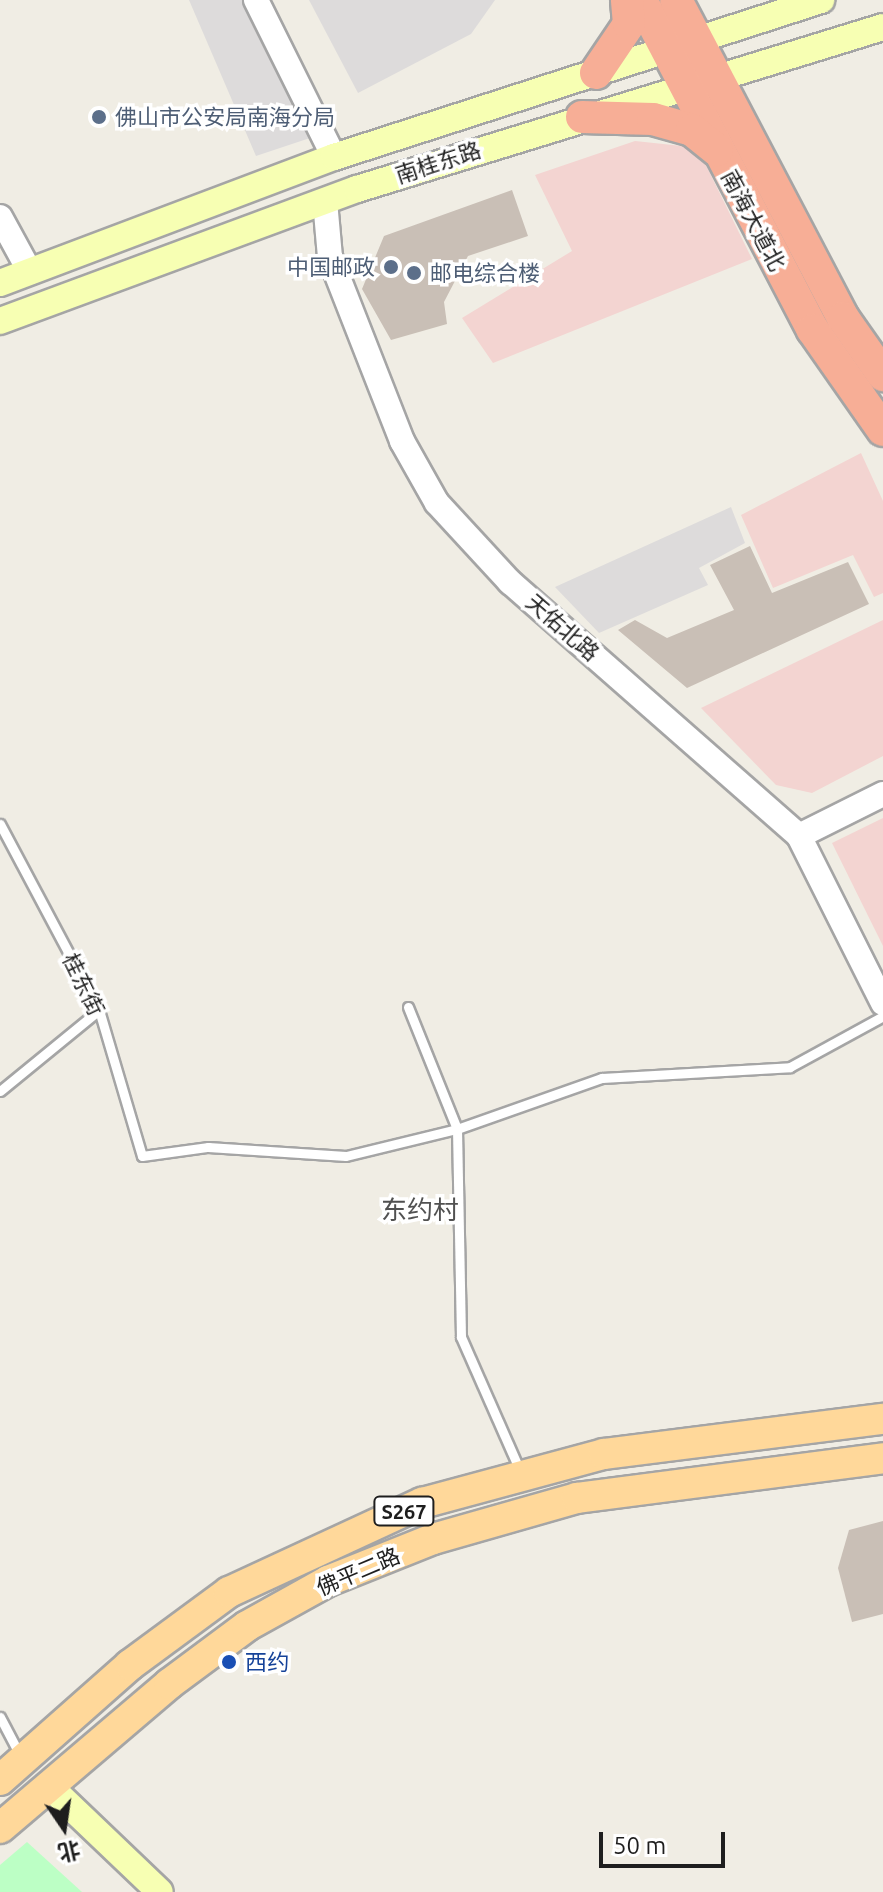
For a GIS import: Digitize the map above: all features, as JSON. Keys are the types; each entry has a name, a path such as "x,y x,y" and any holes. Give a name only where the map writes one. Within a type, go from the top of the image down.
{"highway":[{"path":"596,73 624,34 627,0"},
{"name":"南海大道北","path":"641,0 666,51 702,84 843,318 883,375"},
{"name":"南海大道北","path":"676,0 695,39 717,150 813,330 883,430"},
{"path":"582,117 653,119 692,130 717,150"}],"main road":[{"name":"南桂东路","path":"0,283 334,157 821,0"},
{"name":"南桂东路","path":"0,321 325,201 582,117 702,84 883,27"},
{"name":"佛平二路","path":"11,1770 130,1665 229,1592 422,1503 520,1471 883,1419"},
{"name":"佛平二路","path":"0,1828 247,1626 328,1581 433,1539 577,1498 883,1458"},
{"path":"49,1786 160,1892"}],"street":[{"path":"256,0 334,157"},
{"name":"天佑北路","path":"325,201 330,257 402,441 437,503 510,582 799,836 883,1003"},
{"path":"0,217 30,272"},
{"path":"799,836 883,794"}],"lane":[{"name":"桂东街","path":"0,824 99,1010 142,1156 208,1147 346,1156 457,1129"},
{"path":"408,1007 457,1129 461,1337 520,1471"},
{"path":"0,1091 99,1010"},
{"path":"457,1129 602,1078 790,1067 883,1016"},
{"path":"0,1717 11,1770"}],"shaded area":[{"path":"189,0 245,0 313,137 256,156"},
{"path":"309,0 495,0 471,34 358,93"},
{"path":"635,141 682,146 702,157 752,259 493,363 462,318 572,251 535,175"},
{"path":"861,453 883,501 883,593 874,597 853,555 773,588 741,515"},
{"path":"731,507 745,543 699,568 708,585 599,633 555,587"},
{"path":"883,620 883,756 812,793 776,785 701,708"},
{"path":"883,818 883,946 832,843"}],"green space":[{"path":"27,1842 82,1892 0,1892 0,1865"}],"building":[{"name":"邮电综合楼","path":"512,190 528,236 468,256 444,302 447,324 391,340 362,289 384,236"},
{"path":"750,546 772,593 848,562 869,604 687,688 618,630 635,620 667,638 734,610 710,565"},
{"path":"883,1521 883,1614 852,1622 838,1568 849,1530"}],"place":[{"name":"佛山市公安局南海分局","path":"99,117"},
{"name":"中国邮政","path":"391,267"},
{"name":"邮电综合楼","path":"414,273"},
{"name":"西约","path":"229,1662"}],"district":[{"name":"东约村","path":"420,1210"}]}
